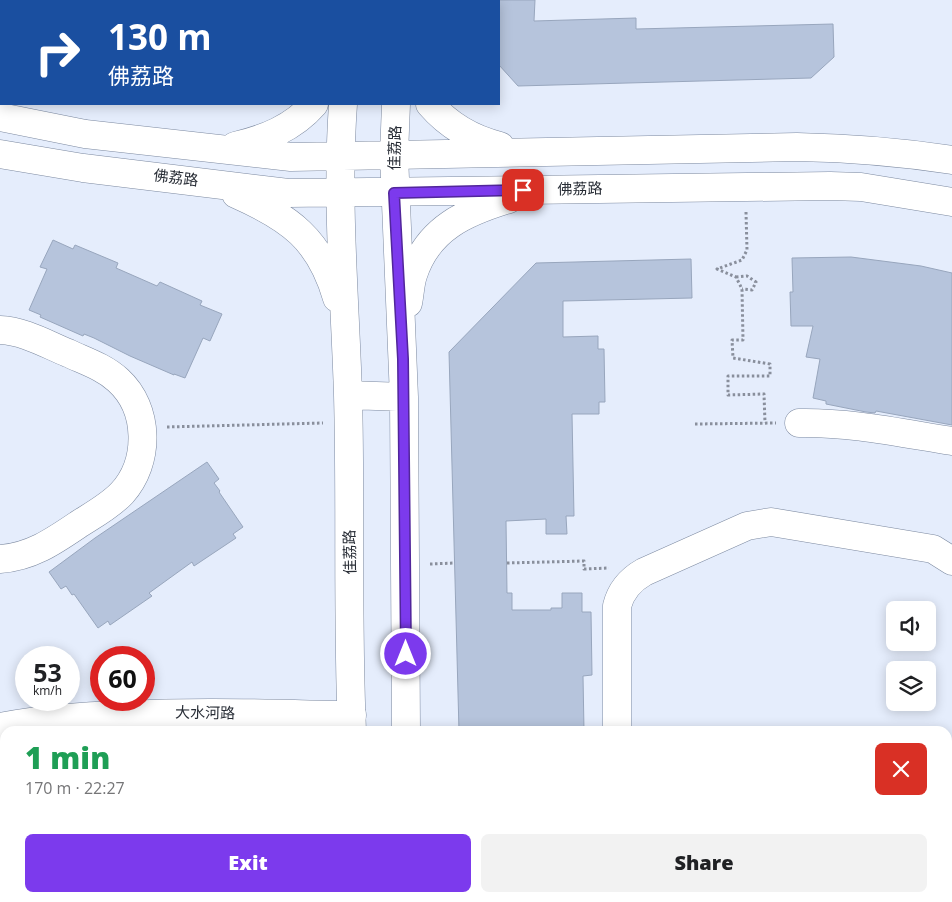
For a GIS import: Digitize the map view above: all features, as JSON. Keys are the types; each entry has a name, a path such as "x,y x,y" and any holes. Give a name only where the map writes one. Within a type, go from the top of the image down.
{"main road":[{"path":"222,150 254,142 278,132 291,124 313,105"},
{"name":"佳荔路","path":"343,105 340,194 348,396 352,723"},
{"name":"佳荔路","path":"396,105 394,193 404,396 406,726"},
{"path":"431,105 441,117 455,128 483,142 528,152"},
{"path":"0,117 85,134 291,157 823,147 908,154 952,160"},
{"name":"佛荔路","path":"0,154 83,168 194,180 288,193 340,194 830,186 861,187 952,202"},
{"path":"194,180 228,190 252,201 278,215 307,238 321,258 332,283 346,327"},
{"path":"402,340 413,276 424,252 439,233 450,223 486,206 542,190"},
{"path":"0,330 27,336 108,372 119,380 134,401 140,414 142,428 142,453 137,468 122,493 112,502 45,547 27,554 0,559"},
{"path":"348,396 404,396"},
{"path":"799,423 870,428 952,441"},
{"path":"617,726 617,606 619,598 629,582 644,572 747,526 770,522 933,549 952,561"},
{"name":"大水河路","path":"5,726 33,720 69,717 167,713 352,723"}],"path":[{"path":"742,289 752,290 756,282 747,276 736,277 717,269 742,260 747,250 746,186"},
{"path":"736,277 742,289 743,340 732,340 733,358 770,364 770,376 728,376 728,395 764,394 765,423"},
{"path":"142,428 348,423"},
{"path":"695,424 799,423"},
{"path":"507,563 584,562 584,569 614,568"}],"building":[{"path":"500,0 535,0 534,21 636,18 636,29 833,24 834,57 811,78 518,86 500,66"},
{"path":"53,240 73,249 75,245 118,263 116,268 157,286 160,282 202,301 200,305 222,314 210,341 203,338 185,378 130,356 94,338 84,334 83,336 40,317 41,315 29,310 47,269 40,267"},
{"path":"851,257 921,266 952,273 952,425 876,411 875,413 866,412 826,404 826,401 813,398 820,359 806,357 813,326 791,326 792,258"},
{"path":"691,259 692,298 563,301 563,337 598,336 598,349 604,349 605,402 599,402 599,414 572,414 574,516 566,516 567,534 546,534 546,519 506,521 507,593 512,593 512,610 551,610 551,608 562,608 562,593 582,593 582,612 591,612 592,675 583,676 584,726 459,726 449,352 536,263"},
{"path":"207,462 219,479 214,483 243,527 233,534 236,538 194,566 192,562 149,593 152,596 110,625 108,621 98,628 74,594 72,595 66,586 61,589 49,572 95,538"}],"route":[{"path":"406,654 404,396 394,193 523,190"}]}
